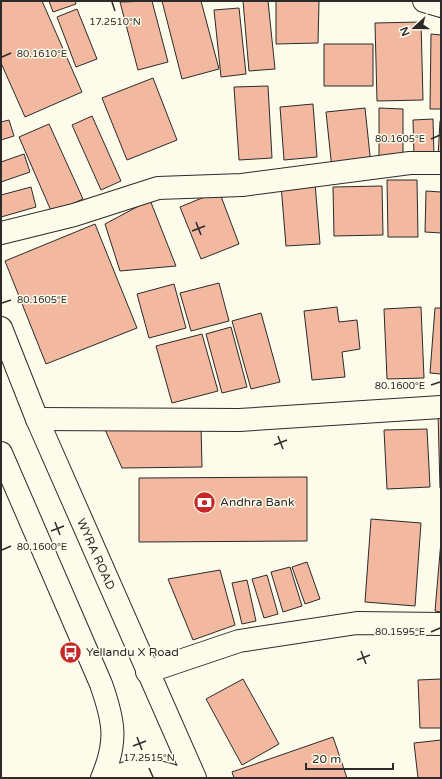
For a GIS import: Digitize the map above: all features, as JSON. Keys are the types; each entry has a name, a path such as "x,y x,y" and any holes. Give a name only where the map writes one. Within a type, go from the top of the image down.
{"street":[{"path":"424,1 441,6"},
{"path":"1,233 74,215 158,188 242,185 410,162 441,163"},
{"name":"WYRA ROAD","path":"1,328 37,419 147,672 195,778"},
{"path":"37,419 238,420 441,407"},
{"path":"1,453 101,684 111,711 114,737 108,764 102,778"},
{"path":"147,672 239,640 357,622 441,624"},
{"path":"113,778 119,775 141,770 163,772 179,778"}],"building":[{"path":"1,1 42,1 82,92 25,117 1,63"},
{"path":"49,1 75,1 76,4 53,12"},
{"path":"152,1 168,62 138,70 120,2"},
{"path":"162,1 201,1 219,69 182,79"},
{"path":"243,1 268,1 275,69 249,71"},
{"path":"276,1 319,1 318,43 276,44"},
{"path":"239,8 246,74 221,77 214,10"},
{"path":"77,9 97,59 76,67 57,17"},
{"path":"421,22 423,100 377,101 375,23"},
{"path":"431,34 441,35 441,109 430,109"},
{"path":"324,44 373,44 373,86 324,86"},
{"path":"153,78 177,140 127,160 102,98"},
{"path":"268,86 272,158 239,160 234,87"},
{"path":"313,104 317,157 284,160 280,107"},
{"path":"365,108 371,165 332,169 326,112"},
{"path":"379,108 403,109 403,161 379,161"},
{"path":"92,116 121,181 101,190 72,125"},
{"path":"433,119 434,157 414,157 413,120"},
{"path":"9,120 14,136 1,140 1,122"},
{"path":"440,121 441,122 441,158 438,157"},
{"path":"49,124 83,199 52,213 19,137"},
{"path":"24,154 30,172 1,182 1,162"},
{"path":"387,180 417,180 418,237 388,237"},
{"path":"315,183 320,244 286,246 281,185"},
{"path":"382,186 383,235 334,236 333,187"},
{"path":"31,187 36,207 1,217 1,195"},
{"path":"219,191 239,244 201,259 180,207"},
{"path":"426,191 441,192 441,233 425,232"},
{"path":"150,200 176,266 120,271 105,224"},
{"path":"95,224 137,328 46,364 5,261"},
{"path":"219,283 229,321 191,331 180,293"},
{"path":"174,284 186,328 149,338 137,294"},
{"path":"337,307 339,322 357,320 360,349 342,352 345,377 312,380 304,311"},
{"path":"421,307 424,378 387,379 384,309"},
{"path":"435,308 441,308 441,374 430,373"},
{"path":"261,313 280,382 251,389 232,321"},
{"path":"231,327 247,387 222,393 206,334"},
{"path":"202,334 218,391 172,403 156,346"},
{"path":"438,413 441,413 441,488 440,488"},
{"path":"103,425 201,425 202,467 122,468"},
{"path":"427,429 430,487 387,489 384,430"},
{"path":"307,477 307,541 139,542 139,478"},
{"path":"371,519 421,523 415,606 365,602"},
{"path":"441,541 441,612 435,611"},
{"path":"307,562 320,599 305,604 292,567"},
{"path":"290,567 302,606 283,612 271,572"},
{"path":"220,570 235,625 193,640 168,579"},
{"path":"267,575 278,614 264,618 252,579"},
{"path":"247,580 256,621 242,624 232,583"},
{"path":"243,679 279,744 242,765 206,699"},
{"path":"441,679 441,728 420,728 418,680"},
{"path":"333,737 347,778 234,778 232,772"},
{"path":"441,740 441,778 418,778 414,743"}],"place":[{"name":"Andhra Bank","path":"204,502"},
{"name":"Yellandu X Road","path":"70,652"}]}
